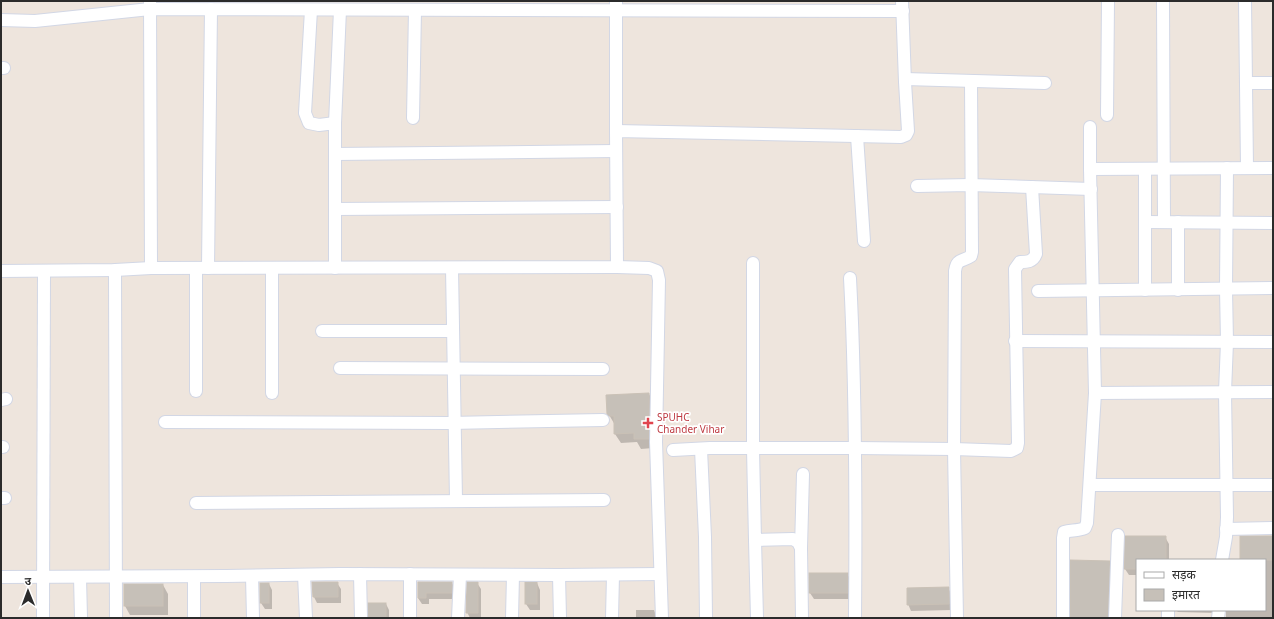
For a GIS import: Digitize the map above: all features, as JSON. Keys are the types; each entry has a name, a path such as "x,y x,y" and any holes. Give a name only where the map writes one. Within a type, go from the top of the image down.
{"street":[{"path":"1107,115 1108,1"},
{"path":"1163,1 1164,222"},
{"path":"1245,1 1247,168"},
{"path":"150,5 151,268"},
{"path":"1,20 35,21 150,5 211,9 231,5 284,5 311,10 415,10 616,6 902,6 908,132 906,136 616,131"},
{"path":"616,6 617,267"},
{"path":"208,268 211,9"},
{"path":"311,10 305,113 309,123 319,125 335,123"},
{"path":"335,268 335,123 340,10"},
{"path":"413,118 415,10"},
{"path":"905,79 1045,83"},
{"path":"957,618 954,449 955,271 956,265 960,261 971,256 972,252 970,185 971,81"},
{"path":"1246,83 1273,83"},
{"path":"1063,618 1064,532 1085,528 1088,523 1095,393 1090,127"},
{"path":"857,136 864,241"},
{"path":"335,154 616,151"},
{"path":"1222,559 1226,530 1225,392 1227,342 1226,289 1228,168"},
{"path":"1090,169 1273,168"},
{"path":"1145,169 1145,290"},
{"path":"916,186 970,185 1091,189"},
{"path":"673,450 855,448 1012,451 1017,448 1015,269 1020,262 1029,261 1034,258 1036,254 1032,187"},
{"path":"335,209 617,207"},
{"path":"1145,222 1273,223"},
{"path":"1178,222 1178,290"},
{"path":"753,263 753,449 757,618"},
{"path":"1,271 115,270 151,268 617,267 649,268 656,271 659,280 656,442 662,618"},
{"path":"196,268 196,391"},
{"path":"272,268 272,393"},
{"path":"452,268 456,500"},
{"path":"43,618 44,270"},
{"path":"115,270 116,618"},
{"path":"850,278 853,327 855,448 855,618"},
{"path":"1038,291 1273,288"},
{"path":"322,331 453,331"},
{"path":"1015,341 1273,342"},
{"path":"340,368 603,369"},
{"path":"1095,393 1273,392"},
{"path":"165,422 455,423 604,420"},
{"path":"701,449 705,537 706,618"},
{"path":"802,618 801,548 803,474"},
{"path":"1090,485 1273,485"},
{"path":"196,503 604,500"},
{"path":"1226,530 1273,528"},
{"path":"1115,618 1118,535"},
{"path":"756,540 793,539 798,542 801,548"},
{"path":"1,577 360,574 660,574"},
{"path":"360,574 361,618"},
{"path":"410,574 410,618"},
{"path":"304,575 306,618"},
{"path":"458,618 460,575"},
{"path":"512,618 513,575"},
{"path":"559,575 560,618"},
{"path":"612,575 612,618"},
{"path":"194,576 194,618"},
{"path":"252,576 253,618"},
{"path":"80,577 81,618"}],"building":[{"path":"649,393 649,439 634,439 634,433 614,434 614,416 609,416 607,414 606,395"},
{"path":"1125,536 1166,536 1166,559 1136,559 1136,569 1124,569"},
{"path":"1240,536 1272,536 1272,560 1240,559"},
{"path":"1070,560 1110,561 1108,618 1070,618"},
{"path":"809,573 848,573 848,593 809,593"},
{"path":"312,582 338,582 338,597 313,597"},
{"path":"418,582 452,582 452,593 426,593 426,598 418,598"},
{"path":"467,582 478,582 478,613 466,613"},
{"path":"525,582 537,582 537,604 525,604"},
{"path":"260,583 269,583 269,603 260,603"},
{"path":"124,584 163,584 163,606 124,606"},
{"path":"949,587 949,604 907,605 907,588"},
{"path":"368,603 386,603 386,618 368,618"}],"place":[{"name":"SPUHC Chander Vihar","path":"648,423"}]}
